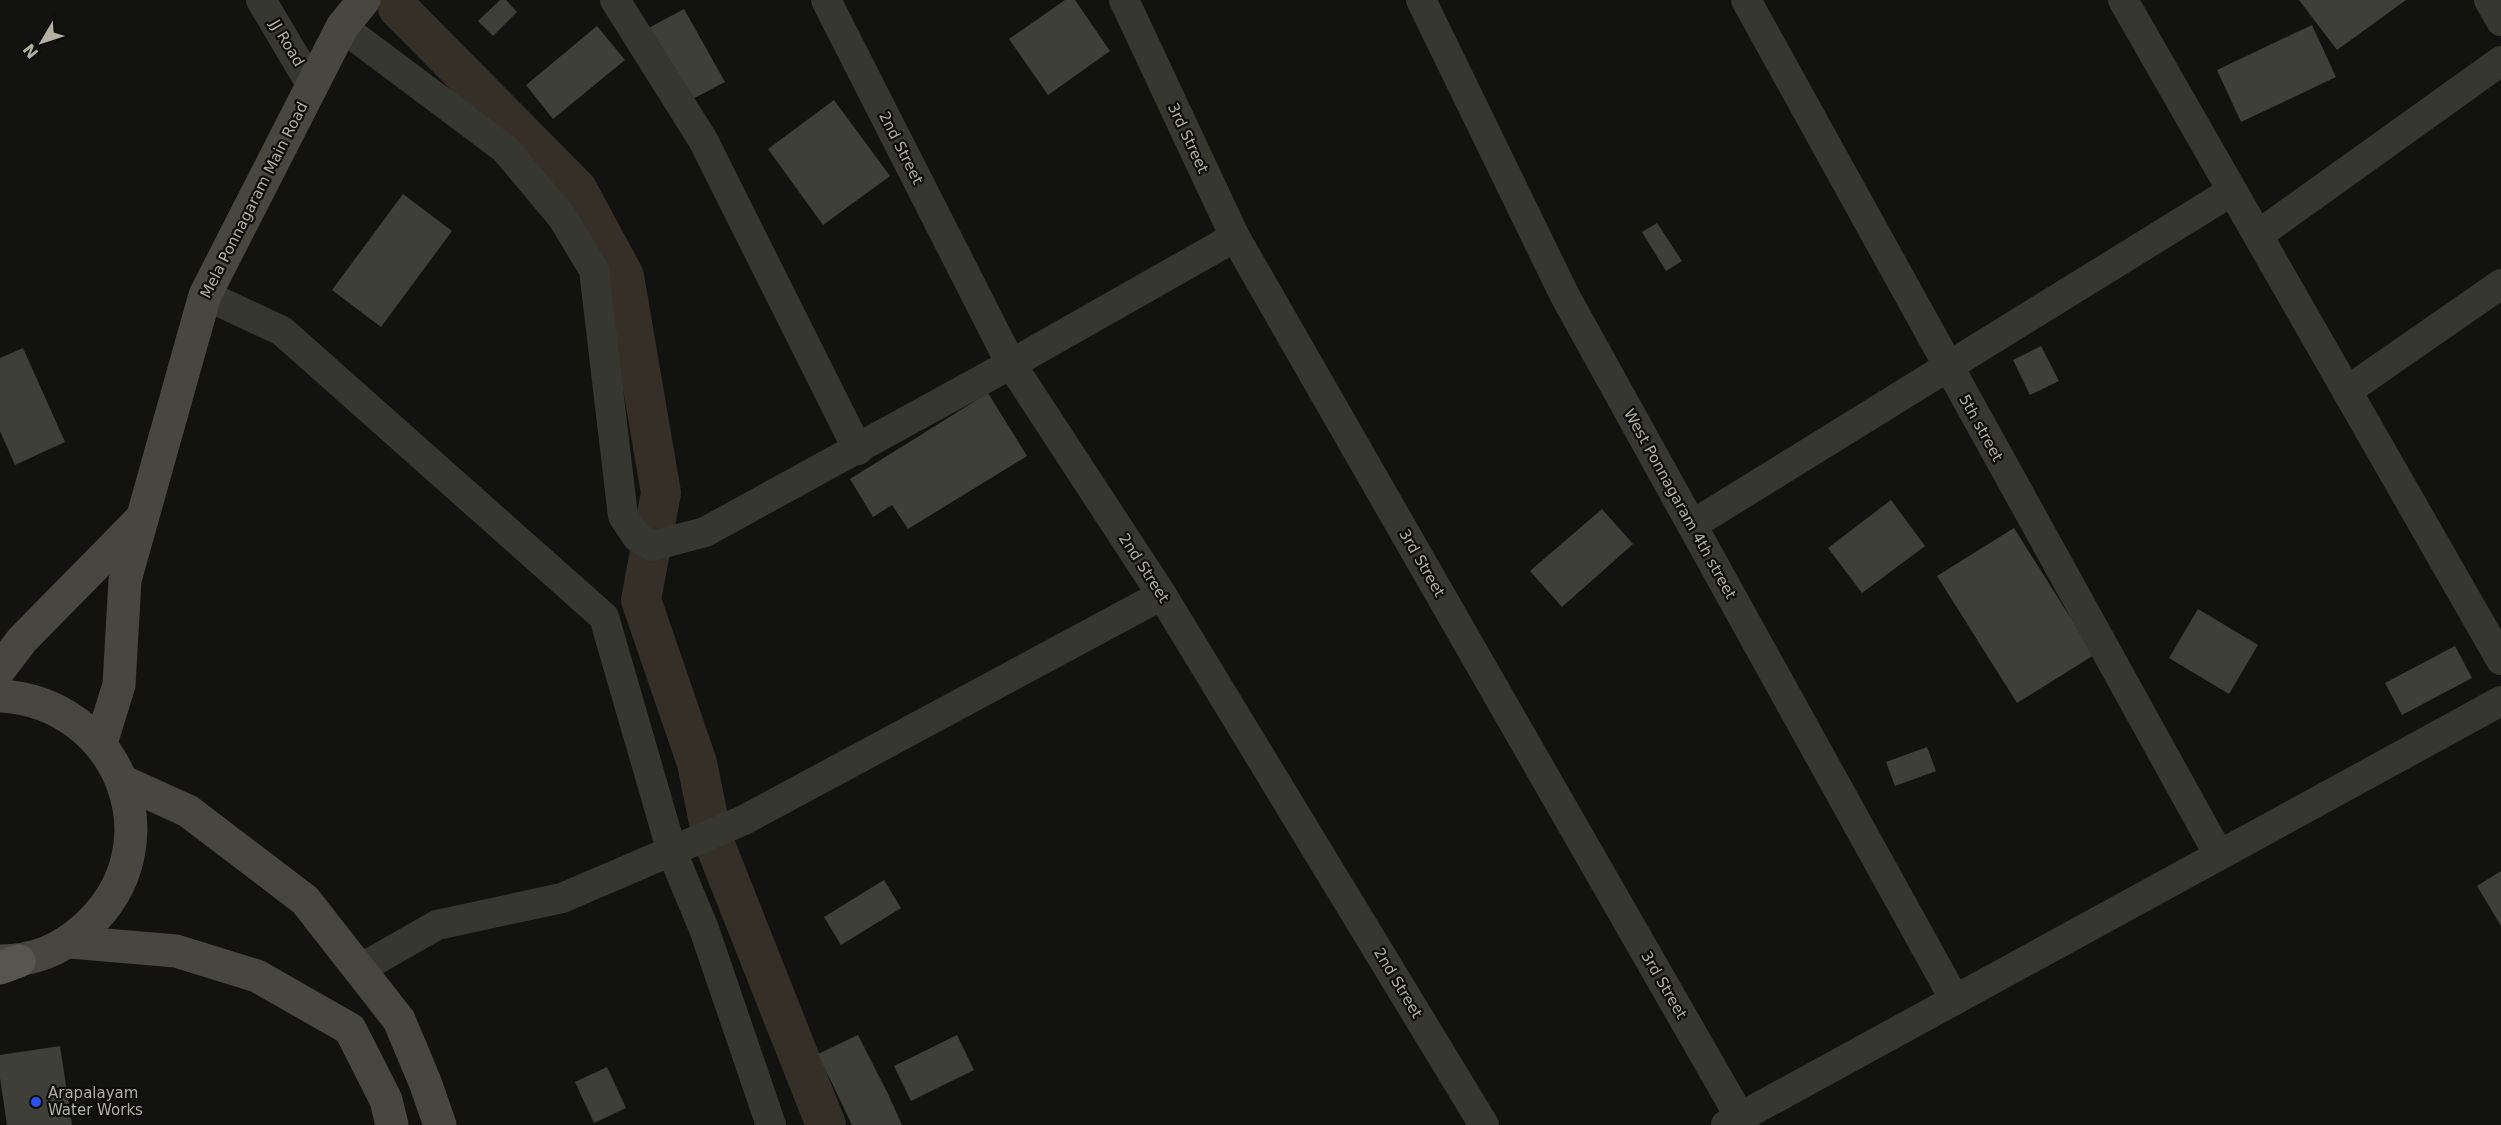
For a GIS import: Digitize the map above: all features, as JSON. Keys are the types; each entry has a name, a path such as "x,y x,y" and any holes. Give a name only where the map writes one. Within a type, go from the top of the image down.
{"main road":[{"name":"Mela Ponnagaram Main Road","path":"101,743 119,685 125,580 205,295 342,27 364,0"},
{"path":"0,669 22,640 144,517"},
{"path":"0,696 25,697 67,714 101,743 124,782 132,827 124,872 103,912 70,942 45,954 6,963"},
{"path":"124,782 188,811 305,900 399,1020 440,1125"},
{"path":"70,942 176,951 257,976 350,1029 386,1100 392,1125"}],"street":[{"name":"JJ Road","path":"261,0 312,86"},
{"path":"615,0 704,140 858,450"},
{"name":"2nd Street","path":"826,0 1011,364 1162,595 1484,1125"},
{"name":"3rd Street","path":"1124,0 1235,237 1733,1121"},
{"name":"West Ponnagaram 4th street","path":"1421,0 1565,296 1956,999"},
{"name":"5th street","path":"1746,0 1947,368 2219,855"},
{"path":"2123,0 2501,660"},
{"path":"2489,0 2501,21"},
{"path":"342,27 505,149 562,217 594,270 623,516 645,542 705,532 858,450 1235,237"},
{"path":"2258,235 2501,61"},
{"path":"1692,525 2232,191"},
{"path":"2347,391 2501,284"},
{"path":"205,295 282,331 604,617 681,847 704,929 771,1125"},
{"path":"358,970 437,925 562,898 744,819 1162,595"},
{"path":"1733,1121 2501,701"}],"building":[{"path":"500,0 506,0 517,12 493,36 478,21"},
{"path":"1065,0 1075,0 1110,51 1048,95 1009,39"},
{"path":"2299,0 2406,0 2337,50"},
{"path":"684,9 725,82 685,103 645,30"},
{"path":"2312,25 2336,77 2241,122 2217,70"},
{"path":"597,26 625,60 553,119 526,85"},
{"path":"834,100 890,176 823,225 768,149"},
{"path":"403,194 452,231 381,327 332,290"},
{"path":"1657,223 1682,261 1666,271 1642,232"},
{"path":"2041,346 2059,381 2030,395 2013,360"},
{"path":"23,348 65,442 15,465 0,431 0,358"},
{"path":"988,393 1027,456 908,529 892,505 873,517 850,479"},
{"path":"1891,500 1925,546 1862,593 1828,548"},
{"path":"1602,509 1633,544 1562,607 1530,571"},
{"path":"2014,528 2094,655 2017,703 1937,576"},
{"path":"2198,609 2258,645 2229,694 2169,658"},
{"path":"2455,646 2472,678 2402,715 2385,683"},
{"path":"1927,747 1936,771 1895,786 1886,762"},
{"path":"2501,871 2501,926 2477,886"},
{"path":"884,880 901,908 841,945 824,917"},
{"path":"858,1035 902,1125 852,1125 818,1054"},
{"path":"957,1035 974,1070 911,1101 894,1066"},
{"name":"Arapalayam Water Works","path":"60,1046 72,1125 7,1125 0,1078 0,1055"},
{"path":"607,1067 626,1108 594,1123 575,1082"}],"waterway":[{"path":"398,0 398,8 577,189 624,276 661,493 641,600 697,763 712,837 826,1125"}],"place":[{"name":"Arapalayam Water Works","path":"36,1102"}]}
